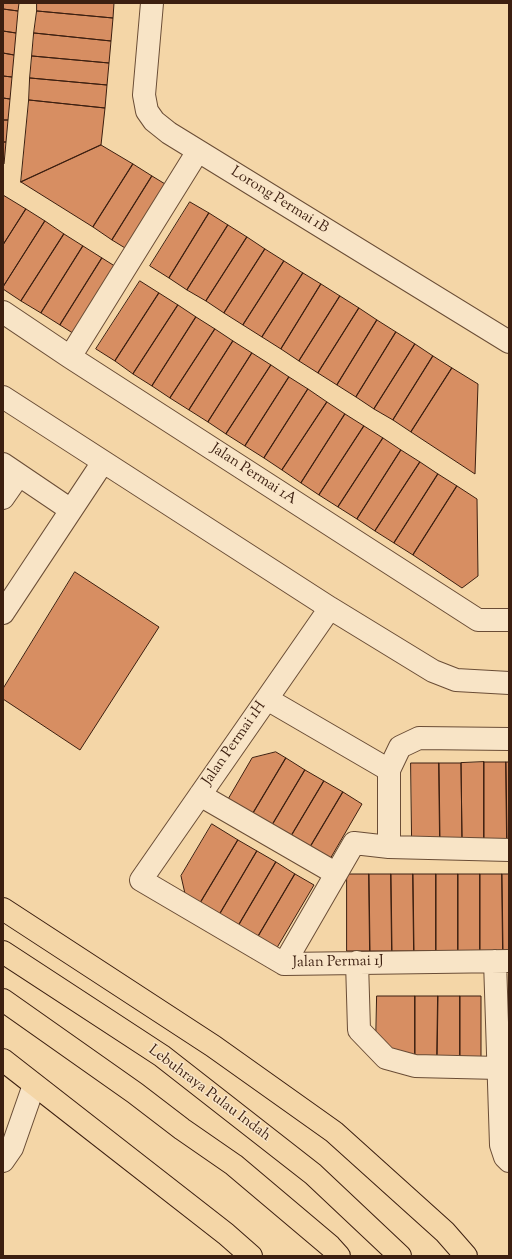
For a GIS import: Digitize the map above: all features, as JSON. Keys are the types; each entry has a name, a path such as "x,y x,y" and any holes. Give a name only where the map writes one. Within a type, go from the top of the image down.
{"main road":[{"path":"3,909 213,1046 334,1132 445,1232 466,1256"},
{"name":"Lebuhraya Pulau Indah","path":"3,952 162,1056 313,1174 400,1256"},
{"path":"3,1000 234,1165 330,1246 339,1256"},
{"path":"3,1060 226,1234 251,1256"}],"street":[{"name":"Lorong Permai 1B","path":"152,3 144,95 147,111 154,121 169,133 509,342"},
{"path":"70,357 198,151"},
{"name":"Jalan Permai 1A","path":"3,312 70,357 478,620 509,620"},
{"path":"3,397 330,608 433,671 456,680 509,683"},
{"path":"3,613 103,462"},
{"path":"3,498 11,470 71,510"},
{"name":"Jalan Permai 1H","path":"141,880 330,608"},
{"path":"267,699 389,770"},
{"path":"389,847 389,770 400,747 419,738 509,739"},
{"path":"200,795 335,874"},
{"path":"284,964 354,842 389,847 509,850"},
{"name":"Jalan Permai 1J","path":"141,880 284,964 502,961"},
{"path":"502,961 499,1068 501,1145 505,1157 509,1161"},
{"path":"357,962 359,1030 386,1058 415,1066 499,1068"},
{"path":"3,1161 12,1148 34,1085"}],"building":[{"path":"3,3 19,3 18,11 3,9"},
{"path":"37,3 114,3 113,18 37,11"},
{"path":"3,9 18,11 16,33 3,31"},
{"path":"37,11 113,18 111,41 34,33"},
{"path":"3,31 16,33 14,55 3,53"},
{"path":"34,33 111,41 109,63 32,56"},
{"path":"3,53 14,55 12,77 3,76"},
{"path":"32,56 109,63 107,85 30,78"},
{"path":"3,76 12,77 10,99 3,98"},
{"path":"30,78 107,85 105,108 29,100"},
{"path":"3,98 10,99 8,120 3,120"},
{"path":"29,100 105,108 101,145 21,182"},
{"path":"3,120 8,120 6,142 3,142"},
{"path":"3,142 6,142 4,164 3,164"},
{"path":"101,145 133,164 93,227 21,182"},
{"path":"133,164 152,176 112,240 93,227"},
{"path":"152,176 170,187 130,251 112,240"},
{"path":"3,195 26,209 3,245"},
{"path":"190,202 209,213 169,278 150,266"},
{"path":"26,209 45,221 3,287 3,245"},
{"path":"209,213 228,225 187,290 169,278"},
{"path":"45,221 64,234 21,301 3,289 3,287"},
{"path":"228,225 247,237 206,301 187,290"},
{"path":"64,234 83,246 41,313 21,301"},
{"path":"247,237 265,249 224,313 206,301"},
{"path":"83,246 102,258 60,325 41,313"},
{"path":"265,249 284,261 243,325 224,313"},
{"path":"102,258 121,270 79,337 60,325"},
{"path":"284,261 303,273 262,337 243,325"},
{"path":"303,273 321,284 281,349 262,337"},
{"path":"140,281 159,293 115,361 96,349"},
{"path":"321,284 340,296 299,361 281,349"},
{"path":"159,293 178,305 133,374 115,361"},
{"path":"340,296 359,308 318,373 299,361"},
{"path":"178,305 196,317 152,386 133,374"},
{"path":"359,308 377,320 337,385 318,373"},
{"path":"196,317 215,329 170,398 152,386"},
{"path":"377,320 396,332 356,397 337,385"},
{"path":"215,329 233,341 189,410 170,398"},
{"path":"396,332 415,344 374,409 356,397"},
{"path":"233,341 252,353 208,422 189,410"},
{"path":"415,344 433,356 393,420 374,409"},
{"path":"252,353 271,365 226,434 208,422"},
{"path":"433,356 452,368 411,432 393,420"},
{"path":"271,365 289,377 245,446 226,434"},
{"path":"452,368 478,384 475,474 411,432"},
{"path":"289,377 308,389 264,458 245,446"},
{"path":"308,389 327,402 282,470 264,458"},
{"path":"327,402 345,414 301,483 282,470"},
{"path":"345,414 364,426 319,495 301,483"},
{"path":"364,426 383,438 338,507 319,495"},
{"path":"383,438 401,450 357,519 338,507"},
{"path":"401,450 420,462 375,531 357,519"},
{"path":"420,462 438,474 394,543 375,531"},
{"path":"438,474 457,486 413,555 394,543"},
{"path":"457,486 477,499 478,576 462,588 413,555"},
{"path":"75,572 159,627 80,750 3,699 3,689"},
{"path":"276,752 286,758 249,820 224,806 252,758"},
{"path":"286,758 305,770 268,832 249,820"},
{"path":"484,762 506,762 507,840 484,840"},
{"path":"484,762 484,840 462,840 461,763"},
{"path":"506,762 509,762 509,840 507,840"},
{"path":"411,763 439,763 440,840 412,841"},
{"path":"439,763 461,763 462,840 440,840"},
{"path":"305,770 324,781 287,843 268,832"},
{"path":"324,781 343,792 306,854 287,843"},
{"path":"343,792 362,804 326,866 306,854"},
{"path":"212,824 238,840 199,905 186,898 181,876"},
{"path":"238,840 257,851 218,917 199,905"},
{"path":"257,851 276,862 237,928 218,917"},
{"path":"276,862 295,874 256,940 237,928"},
{"path":"295,874 314,885 275,951 256,940"},
{"path":"347,874 369,874 370,951 347,951"},
{"path":"369,874 391,874 392,951 370,951"},
{"path":"391,874 413,874 414,951 392,951"},
{"path":"413,874 436,874 436,951 414,951"},
{"path":"436,874 458,874 458,951 436,951"},
{"path":"458,874 480,874 480,951 458,951"},
{"path":"480,874 502,874 503,951 480,951"},
{"path":"502,874 509,874 509,951 503,951"},
{"path":"377,996 415,996 415,1064 376,1043"},
{"path":"415,996 438,996 437,1064 415,1064"},
{"path":"438,996 460,996 460,1065 437,1064"},
{"path":"460,996 481,996 481,1065 460,1065"}]}
